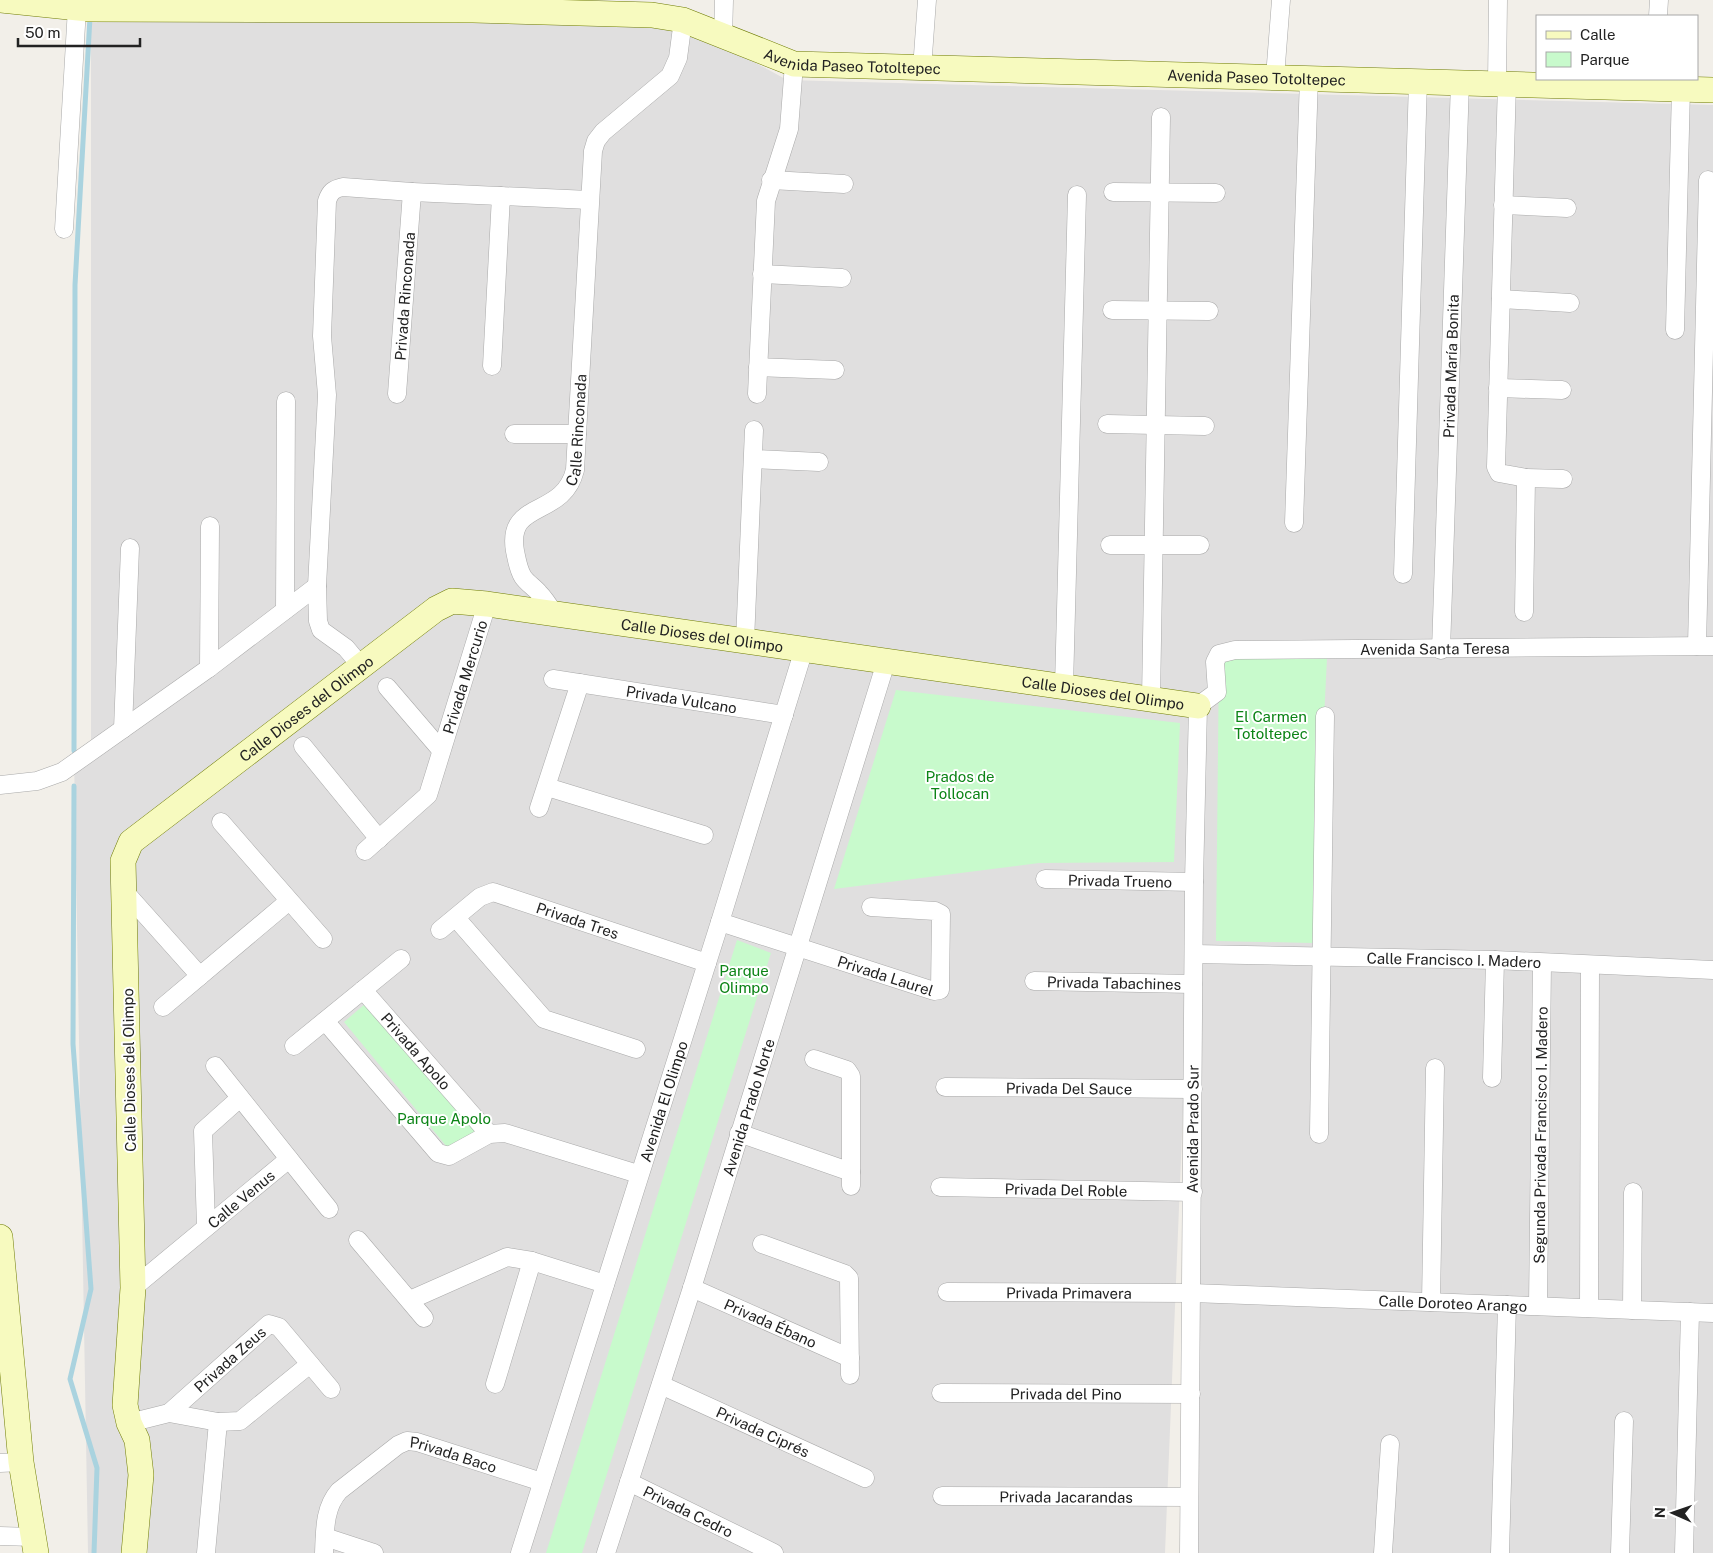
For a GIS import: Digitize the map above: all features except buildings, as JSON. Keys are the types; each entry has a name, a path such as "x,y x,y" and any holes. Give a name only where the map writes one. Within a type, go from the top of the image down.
{"main road":[{"name":"Avenida Paseo Totoltepec","path":"0,0 46,2 86,9 228,5 464,10 653,7 683,10 723,38 794,64 922,70 1502,83 1656,83 1681,89 1713,90"},
{"name":"Calle Dioses del Olimpo","path":"134,1553 141,1475 137,1440 129,1423 125,1387 133,1288 123,861 131,842 443,604 462,601 1198,706"},
{"path":"0,1236 10,1462 35,1545"}],"street":[{"path":"723,38 724,0"},
{"path":"922,70 927,0"},
{"path":"1275,77 1281,0"},
{"path":"1498,0 1502,83 1503,205 1496,467 1499,473 1505,476 1563,479"},
{"path":"1658,15 1659,0"},
{"path":"64,229 86,9"},
{"name":"Calle Rinconada","path":"555,614 523,576 518,567 514,532 518,523 524,517 566,492 572,482 575,470 589,200 596,141 603,132 670,76 678,58 683,10"},
{"path":"758,394 766,201 771,180 789,129 794,64"},
{"path":"1294,523 1309,78"},
{"path":"1403,574 1418,81"},
{"name":"Privada María Bonita","path":"1441,650 1460,82"},
{"path":"1675,330 1681,89"},
{"path":"1151,698 1152,544 1161,117"},
{"path":"771,180 844,184"},
{"path":"1705,646 1708,180"},
{"path":"361,666 346,648 321,630 316,586 328,396 322,336 327,201 329,194 335,188 343,187 412,196 501,196 589,200"},
{"path":"1113,192 1216,193"},
{"path":"1064,686 1077,194"},
{"name":"Privada Rinconada","path":"397,394 412,196"},
{"path":"492,366 501,196"},
{"path":"1503,205 1567,208"},
{"path":"762,274 842,278"},
{"path":"1501,299 1570,303"},
{"path":"1112,310 1209,311"},
{"path":"758,367 835,370"},
{"path":"1498,388 1562,390"},
{"path":"285,610 286,401"},
{"path":"1107,424 1205,426"},
{"path":"745,641 754,430"},
{"path":"514,434 578,434"},
{"path":"754,459 819,462"},
{"path":"1524,612 1526,478"},
{"path":"209,668 210,526"},
{"path":"1110,545 1200,545"},
{"path":"124,729 130,548"},
{"path":"0,785 51,778 62,772 209,668 316,586"},
{"name":"Privada Mercurio","path":"365,851 428,794 487,604"},
{"name":"Avenida Santa Teresa","path":"1198,706 1217,692 1215,662 1219,654 1226,651 1705,646"},
{"name":"Avenida El Olimpo","path":"520,1553 638,1174 720,922 804,649"},
{"name":"Avenida Prado Norte","path":"606,1553 692,1288 886,662"},
{"name":"Privada Vulcano","path":"553,679 784,715"},
{"path":"539,808 580,683"},
{"name":"Privada Mercurio","path":"386,687 441,750"},
{"name":"Avenida Prado Sur","path":"1189,1553 1194,882 1198,706"},
{"path":"1319,1134 1325,716"},
{"path":"303,746 378,839"},
{"path":"547,787 704,835"},
{"path":"221,822 323,939"},
{"name":"Privada Trueno","path":"1045,879 1194,882"},
{"path":"125,892 200,976"},
{"name":"Privada Tres","path":"440,930 480,896 492,892 707,962"},
{"path":"163,1008 289,901"},
{"name":"Privada Laurel","path":"720,922 934,991 940,990 941,914 935,911 871,907"},
{"path":"456,918 544,1019 636,1049"},
{"name":"Calle Francisco I. Madero","path":"1194,954 1495,960 1713,970"},
{"path":"294,1046 401,959"},
{"path":"1492,1078 1495,960"},
{"name":"Segunda Privada Francisco I. Madero","path":"1538,1306 1542,963"},
{"path":"1589,1304 1590,965"},
{"name":"Privada Tabachines","path":"1034,981 1193,984"},
{"name":"Privada Apolo","path":"363,990 489,1134"},
{"path":"325,1021 438,1153 449,1156 489,1134 514,1134 638,1174"},
{"path":"740,1133 851,1179 851,1076 847,1070 814,1059"},
{"name":"Calle Venus","path":"133,1288 206,1226 290,1159 215,1066"},
{"path":"1431,1302 1435,1068"},
{"name":"Privada Del Sauce","path":"945,1087 1193,1089"},
{"path":"206,1226 203,1131 240,1098"},
{"path":"290,1159 329,1209"},
{"name":"Privada Del Roble","path":"940,1187 1193,1192"},
{"path":"1632,1310 1633,1192"},
{"path":"358,1240 424,1318"},
{"name":"Privada Ébano","path":"692,1288 850,1367 849,1278 845,1274 762,1244"},
{"path":"410,1300 507,1257 532,1261 605,1284"},
{"path":"495,1384 532,1261"},
{"name":"Privada Primavera","path":"946,1292 1192,1293"},
{"name":"Calle Doroteo Arango","path":"1192,1293 1538,1306 1589,1304 1632,1310 1713,1313"},
{"path":"1500,1553 1507,1305"},
{"path":"1684,1553 1690,1312"},
{"name":"Privada Zeus","path":"169,1413 268,1324 279,1327 331,1389"},
{"name":"Privada Zeus","path":"129,1423 169,1413 218,1422 240,1421 310,1364"},
{"name":"Privada Ciprés","path":"661,1385 865,1478"},
{"name":"Privada del Pino","path":"941,1394 1190,1394"},
{"path":"1620,1553 1624,1421"},
{"path":"206,1553 218,1422"},
{"name":"Privada Baco","path":"374,1553 324,1545 327,1510 331,1500 339,1491 398,1445 406,1441 417,1442 542,1482"},
{"path":"1383,1553 1390,1444"},
{"name":"Privada Cedro","path":"629,1482 774,1553"},
{"name":"Privada Jacarandas","path":"942,1496 1189,1497"},
{"path":"0,1536 35,1545"}],"shaded area":[{"path":"91,6 670,16 787,80 1713,105 1713,1553 1194,1553 1198,739 1165,1553 88,1553 74,756 91,750"}],"green space":[{"name":"El Carmen Totoltepec","path":"1219,654 1327,658 1313,943 1216,941"},
{"name":"Prados de Tollocan","path":"896,690 1180,723 1174,862 1039,863 834,889"},
{"name":"Parque Olimpo","path":"737,940 771,953 582,1553 546,1553"},
{"name":"Parque Apolo","path":"365,1004 477,1132 447,1147 344,1022"}],"waterway":[{"path":"74,751 75,285 90,17"},
{"path":"74,786 73,1044 91,1289 70,1379 97,1468 94,1553"}]}
